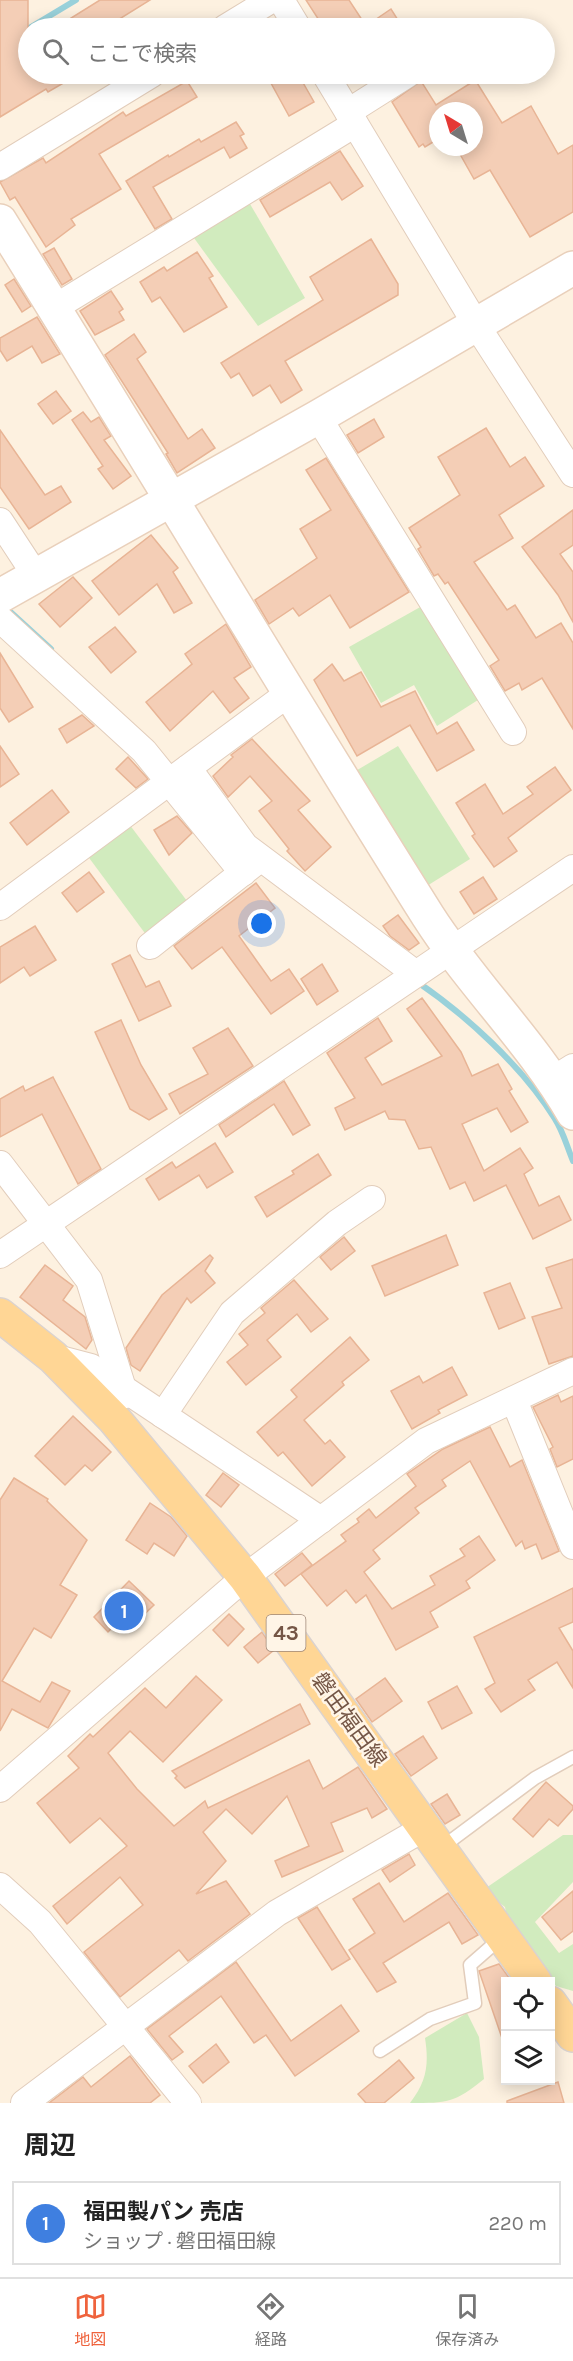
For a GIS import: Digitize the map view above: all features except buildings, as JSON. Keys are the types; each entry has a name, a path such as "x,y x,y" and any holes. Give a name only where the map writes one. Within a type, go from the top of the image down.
{"main road":[{"name":"磐田福田線","path":"0,1315 52,1358 122,1428 245,1577 434,1837 532,1977"},
{"path":"555,2010 573,2035"}],"street":[{"path":"241,18 271,0"},
{"path":"281,0 292,18"},
{"path":"0,167 136,84"},
{"path":"331,84 477,326 573,474"},
{"path":"54,308 352,118 395,84"},
{"path":"0,221 173,500 289,696 451,951 563,1073 573,1113"},
{"path":"0,596 477,326 573,268"},
{"path":"318,417 513,732"},
{"path":"0,521 36,576"},
{"path":"0,619 144,751 179,775 252,865 416,974"},
{"path":"0,907 277,702 289,696"},
{"path":"150,946 252,865"},
{"path":"0,1255 573,868"},
{"path":"0,1164 88,1280 125,1390 122,1428"},
{"path":"163,1415 232,1313 337,1223 372,1199"},
{"path":"52,1358 91,1367 321,1520"},
{"path":"0,1789 245,1577 426,1441 573,1371"},
{"path":"514,1400 573,1546"},
{"path":"24,2103 277,1913 434,1837"},
{"path":"0,1886 40,1922 188,2103"}],"lane":[{"path":"434,1837 573,1757"},
{"path":"380,2051 430,2019 475,2003 470,1965 503,1936"}],"green space":[{"path":"243,192 305,298 258,326 186,227"},
{"path":"431,601 489,693 437,726 414,685 381,703 349,647"},
{"path":"398,746 470,859 414,894 342,779"},
{"path":"123,816 190,905 147,936 81,847"},
{"path":"563,1835 573,1835 573,1882 535,1922 559,1953 573,1944 573,1991 556,1986 555,1977 548,1977 529,1955 508,1924 505,1907 483,1890"},
{"path":"467,2013 479,2037 484,2079 465,2093 450,2100 410,2103 420,2087 425,2072 427,2056 425,2038"}],"waterway":[{"path":"46,18 76,0"},
{"path":"5,607 51,649"},
{"path":"416,981 474,1026 527,1080 558,1124 573,1161"}],"place":[{"name":"福田製パン 売店","path":"124,1611"}]}
